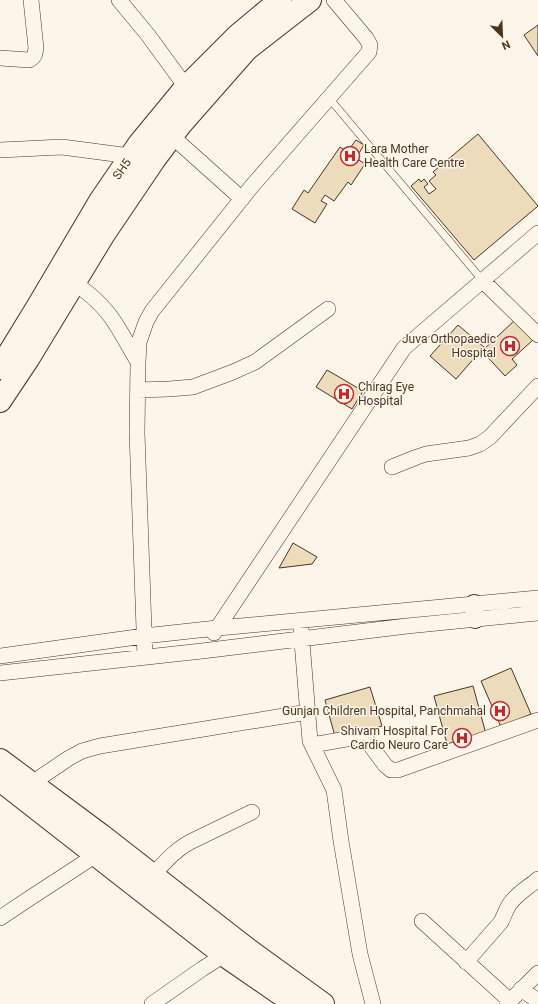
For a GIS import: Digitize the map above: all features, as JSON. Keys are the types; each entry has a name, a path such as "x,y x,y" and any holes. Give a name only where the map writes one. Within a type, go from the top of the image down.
{"main road":[{"name":"SH5","path":"0,368 38,306 66,278 104,234 152,163 164,130 186,88 237,36 280,0"},
{"name":"SH5","path":"0,402 28,358 100,201 139,144 164,130 181,124 247,49 310,0"},
{"path":"0,760 101,835 246,948 323,1004"},
{"path":"0,780 224,955 295,1004"}],"street":[{"path":"0,58 29,60 33,58 36,48 31,0"},
{"path":"119,0 148,35 186,88"},
{"path":"145,657 137,433 139,342 146,322 152,311 242,199 369,52 370,45 366,38 334,0"},
{"path":"164,130 242,199"},
{"path":"0,150 62,147 130,156 152,163"},
{"path":"202,651 404,348 538,233"},
{"path":"66,278 101,305 110,316 138,363"},
{"path":"483,281 538,335"},
{"path":"138,390 193,387 233,372 254,362 328,309"},
{"path":"392,467 426,454 469,448 480,444 490,437 538,386"},
{"path":"0,673 202,651 407,626 538,598"},
{"path":"0,656 144,636 300,620 474,611 538,613"},
{"path":"300,620 310,741 334,790 360,954 373,1004"},
{"path":"32,783 69,758 82,751 100,746 308,712"},
{"path":"312,745 358,737 365,738 384,765 391,770 398,770 538,720"},
{"path":"152,876 180,847 252,812"},
{"path":"0,918 96,855"},
{"path":"466,962 501,922 509,905 515,898 538,880"},
{"path":"422,921 508,1002 538,973"},
{"path":"152,1004 224,955"},
{"path":"521,989 538,1001"}],"lane":[{"path":"329,98 483,281"}],"building":[{"path":"538,25 538,56 524,35"},
{"path":"478,134 538,206 474,260 411,186 419,179 421,182 424,179 428,184 424,187 429,194 436,189 429,181 436,175 433,172"},
{"path":"356,140 364,145 356,158 365,164 351,185 348,182 334,201 325,195 321,201 327,204 315,223 292,209 304,190 308,193 340,147 347,152"},
{"path":"515,320 533,340 512,359 517,365 505,376 482,351"},
{"path":"458,325 484,347 456,379 430,356"},
{"path":"327,370 363,391 352,409 316,387"},
{"path":"293,543 317,557 312,564 279,568"},
{"path":"511,668 531,714 501,727 481,681"},
{"path":"473,686 486,734 447,744 434,696"},
{"path":"370,687 382,726 336,740 325,700"}],"place":[{"name":"Lara Mother Health Care Centre","path":"350,156"},
{"name":"Juva Orthopaedic Hospital","path":"510,346"},
{"name":"Chirag Eye Hospital","path":"344,394"},
{"name":"Gunjan Children Hospital, Panchmahal","path":"500,711"},
{"name":"Shivam Hospital For Cardio Neuro Care","path":"462,738"}]}
